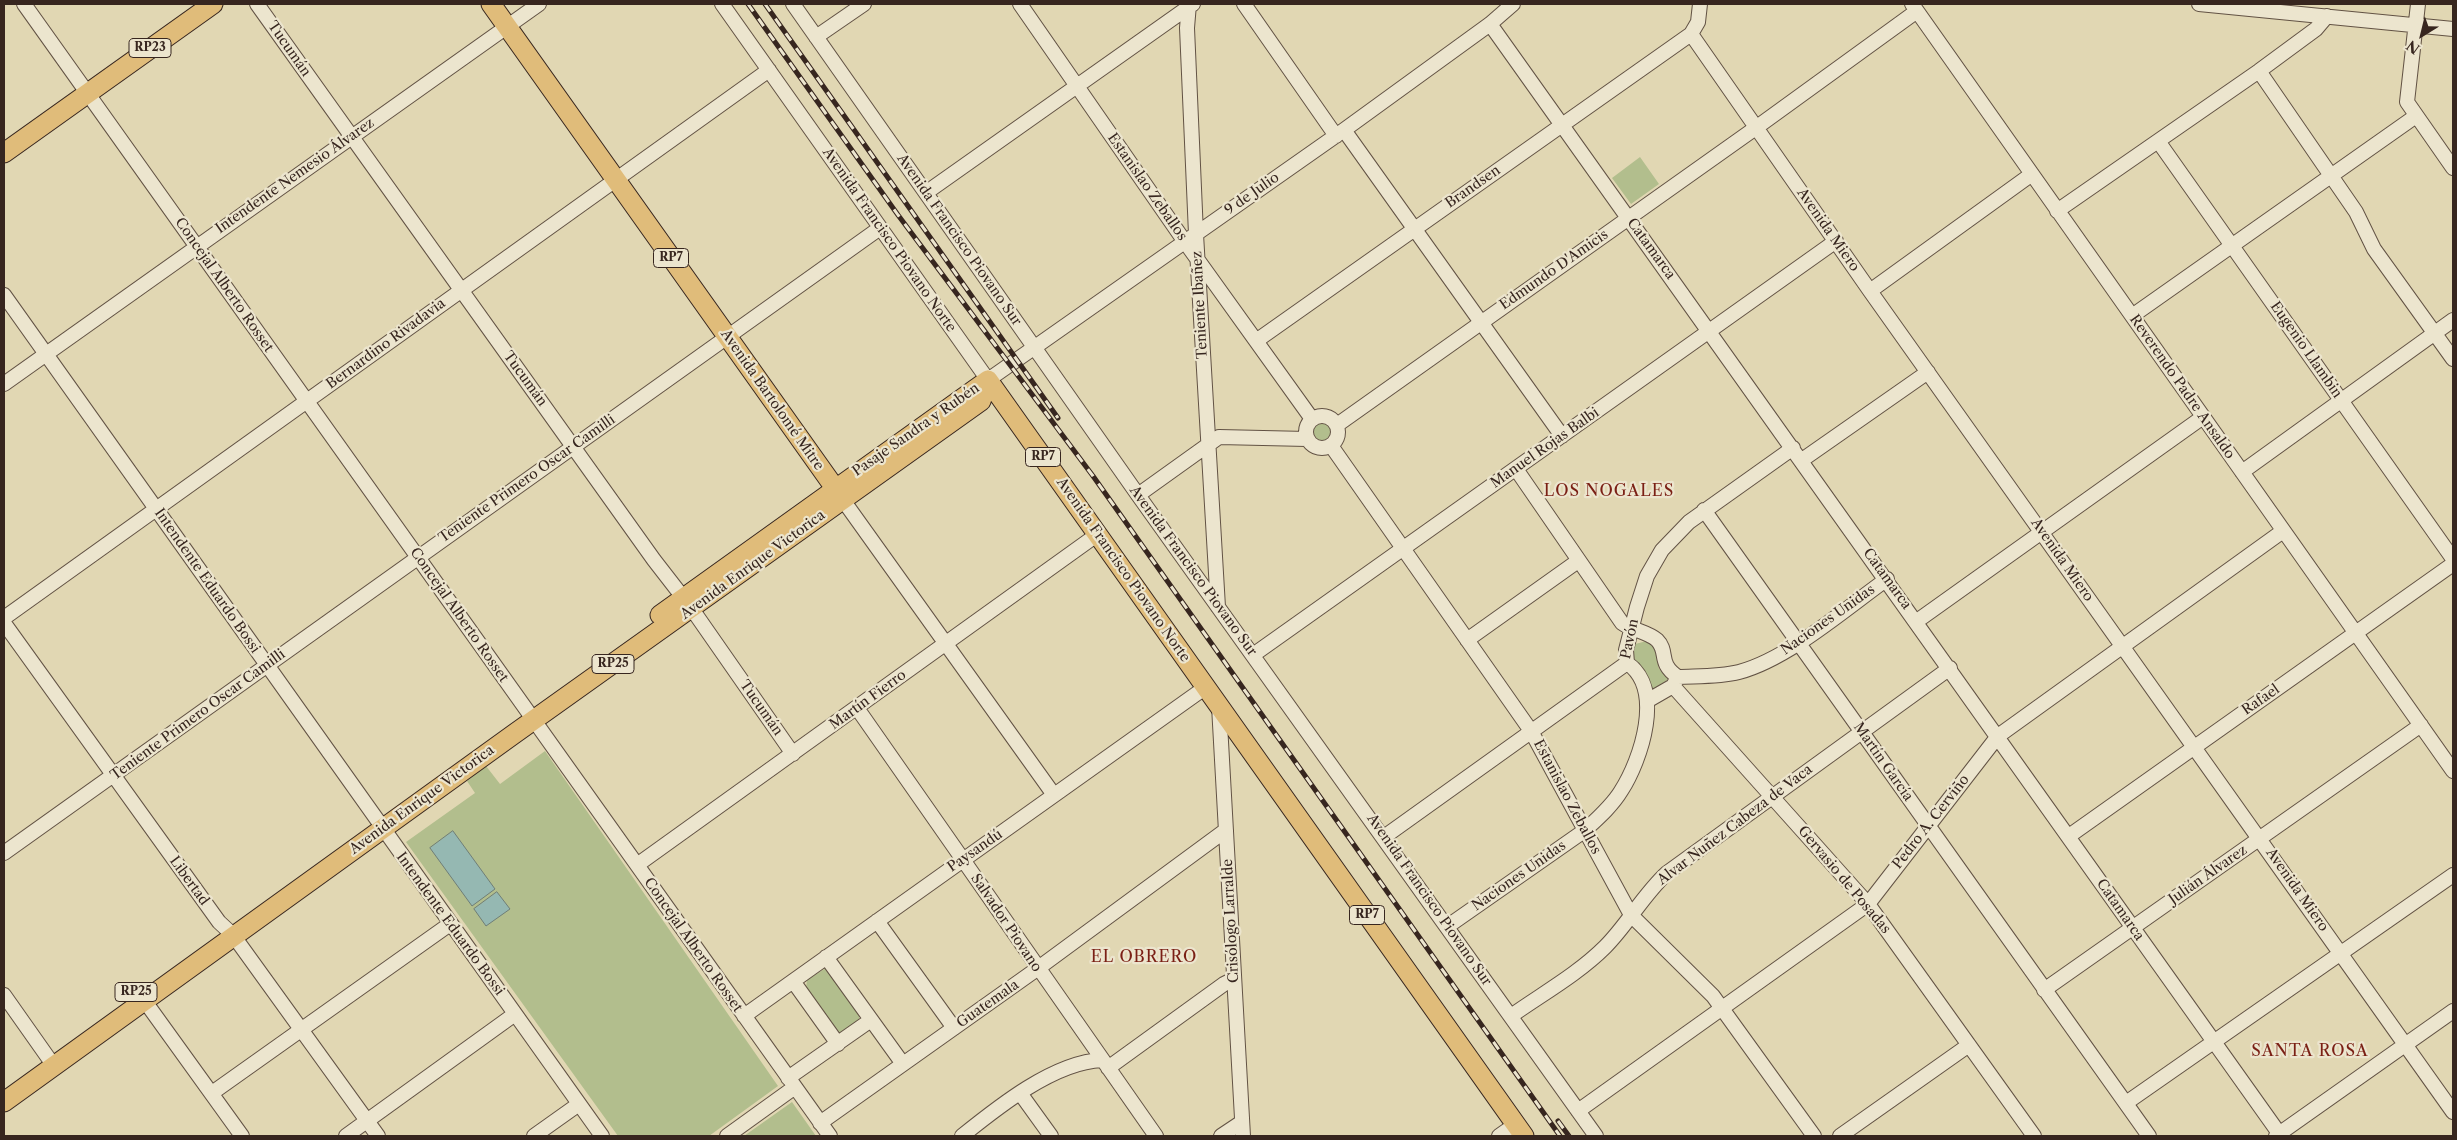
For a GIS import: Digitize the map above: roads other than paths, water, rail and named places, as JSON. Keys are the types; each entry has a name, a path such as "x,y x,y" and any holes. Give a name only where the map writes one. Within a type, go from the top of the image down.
{"main road":[{"name":"RP23","path":"4,153 212,4"},
{"name":"Avenida Bartolomé Mitre","path":"491,4 839,494"},
{"name":"Pasaje Sandra y Rubén","path":"839,494 988,380"},
{"name":"Avenida Francisco Piovano Norte","path":"988,380 1520,1130"},
{"name":"Avenida Enrique Victorica","path":"4,1102 51,1061 229,931 839,494"},
{"name":"Avenida Enrique Victorica","path":"4,1087 51,1061 144,1000 229,931"}],"street":[{"name":"Concejal Alberto Rosset","path":"24,4 830,1136"},
{"name":"Tucumán","path":"257,4 793,754"},
{"name":"Intendente Nemesio Álvarez","path":"4,384 539,4"},
{"name":"Avenida Francisco Piovano Norte","path":"722,4 988,380"},
{"name":"Avenida Francisco Piovano Sur","path":"793,4 927,192 1138,495 1448,926 1596,1136"},
{"path":"816,37 864,4"},
{"name":"Estanislao Zeballos","path":"1020,4 1077,86 1191,238 1198,259 1312,419"},
{"path":"1244,4 1414,229 1562,436"},
{"name":"9 de Julio","path":"988,380 1340,133 1490,24 1513,4"},
{"path":"1691,34 1698,22 1700,4"},
{"path":"2199,4 2241,6 2453,29"},
{"path":"2418,4 2407,102 2453,168"},
{"path":"927,192 1190,5"},
{"name":"Teniente Ibañez","path":"1190,5 1191,238"},
{"name":"Edmundo D'Amicis","path":"1337,424 1757,127 1914,7"},
{"name":"Reverendo Padre Ansaldo","path":"1914,7 2453,770"},
{"path":"2057,210 2259,71 2316,29 2327,16"},
{"name":"Catamarca","path":"1490,24 1917,621 2278,1136"},
{"name":"Brandsen","path":"1256,341 1691,34"},
{"name":"Avenida Miero","path":"1691,34 1870,291 2453,1112"},
{"name":"Bernardino Rivadavia","path":"4,618 614,179 769,70"},
{"path":"2259,71 2356,212 2374,249 2453,359"},
{"path":"2132,316 2416,116"},
{"name":"Eugenio Llambin","path":"2158,141 2453,558"},
{"path":"1870,291 2032,174"},
{"name":"Teniente Primero Oscar Camilli","path":"4,853 880,228"},
{"name":"Manuel Rojas Balbi","path":"1253,655 1836,241"},
{"name":"Teniente Ibañez","path":"1198,259 1218,607"},
{"name":"Intendente Eduardo Bossi","path":"4,295 267,665 378,825 602,1136"},
{"path":"2242,472 2453,320"},
{"path":"1802,460 1928,372"},
{"path":"1138,495 1209,442 1226,436 1307,439 1320,449 1332,446 1337,440 1337,424 1325,416 1312,419 1306,426 1307,439"},
{"path":"1917,621 2203,418"},
{"name":"Estanislao Zeballos","path":"1332,446 1531,731 1631,915 1723,1007 1814,1136"},
{"name":"Pavón","path":"1384,837 1628,663 1626,650 1644,586 1658,557 1676,533 1704,510 1793,448"},
{"name":"Gervasio de Posadas","path":"1516,468 1622,623 1631,630 1657,640 1662,647 1665,665 1676,681 1772,795 1868,904 2034,1136"},
{"name":"Avenida Bartolomé Mitre","path":"839,494 1054,795"},
{"name":"Martín García","path":"1704,510 2149,1136"},
{"name":"Pedro A. Cerviño","path":"1578,1110 1868,904 1998,736 2283,531"},
{"name":"Martín Fierro","path":"637,865 1098,534"},
{"path":"1467,640 1578,561"},
{"name":"Rafael","path":"2069,836 2453,564"},
{"name":"Naciones Unidas","path":"1448,926 1597,820 1620,793 1631,774 1646,729 1647,701 1676,681 1740,672 1798,643 1886,579"},
{"name":"Libertad","path":"4,623 113,776 229,931 378,1136"},
{"path":"1628,663 1639,672 1647,701"},
{"name":"Alvar Nuñez Cabeza de Vaca","path":"1511,1016 1593,958 1631,915 1652,887 1667,872 1950,668"},
{"name":"Paysandú","path":"744,1016 1206,687"},
{"name":"Crisólogo Larralde","path":"1219,705 1242,1136"},
{"name":"Salvador Piovano","path":"857,708 1037,969 1156,1136"},
{"name":"Julián Álvarez","path":"2044,990 2421,725"},
{"name":"Guatemala","path":"820,1123 1037,969 1226,830"},
{"path":"2126,1103 2453,875"},
{"path":"877,921 954,1028"},
{"path":"212,1093 450,924"},
{"path":"826,957 903,1064"},
{"path":"962,1136 1020,1093 1062,1070 1093,1060 1105,1064 1234,979"},
{"path":"793,981 838,1044"},
{"path":"4,995 51,1061"},
{"path":"144,1000 242,1136"},
{"path":"2278,1136 2453,1011"},
{"path":"346,1136 515,1014"},
{"path":"727,1136 838,1044 871,1020"},
{"path":"1840,1136 1969,1045"},
{"path":"1020,1093 1051,1136"},
{"path":"534,1136 579,1104"},
{"path":"1221,1136 1242,1122"},
{"path":"1499,1136 1520,1130"}],"water":[{"path":"453,831 495,889 472,906 430,848"},
{"path":"497,892 510,909 486,926 474,909"}],"railway":[{"path":"748,4 898,215 1093,476 1560,1136"},
{"path":"765,4 1058,418"},
{"path":"1558,1121 1569,1136"}],"district":[{"name":"LOS NOGALES","path":"1609,491"},
{"name":"EL OBRERO","path":"1144,957"},
{"name":"SANTA ROSA","path":"2310,1051"}]}
